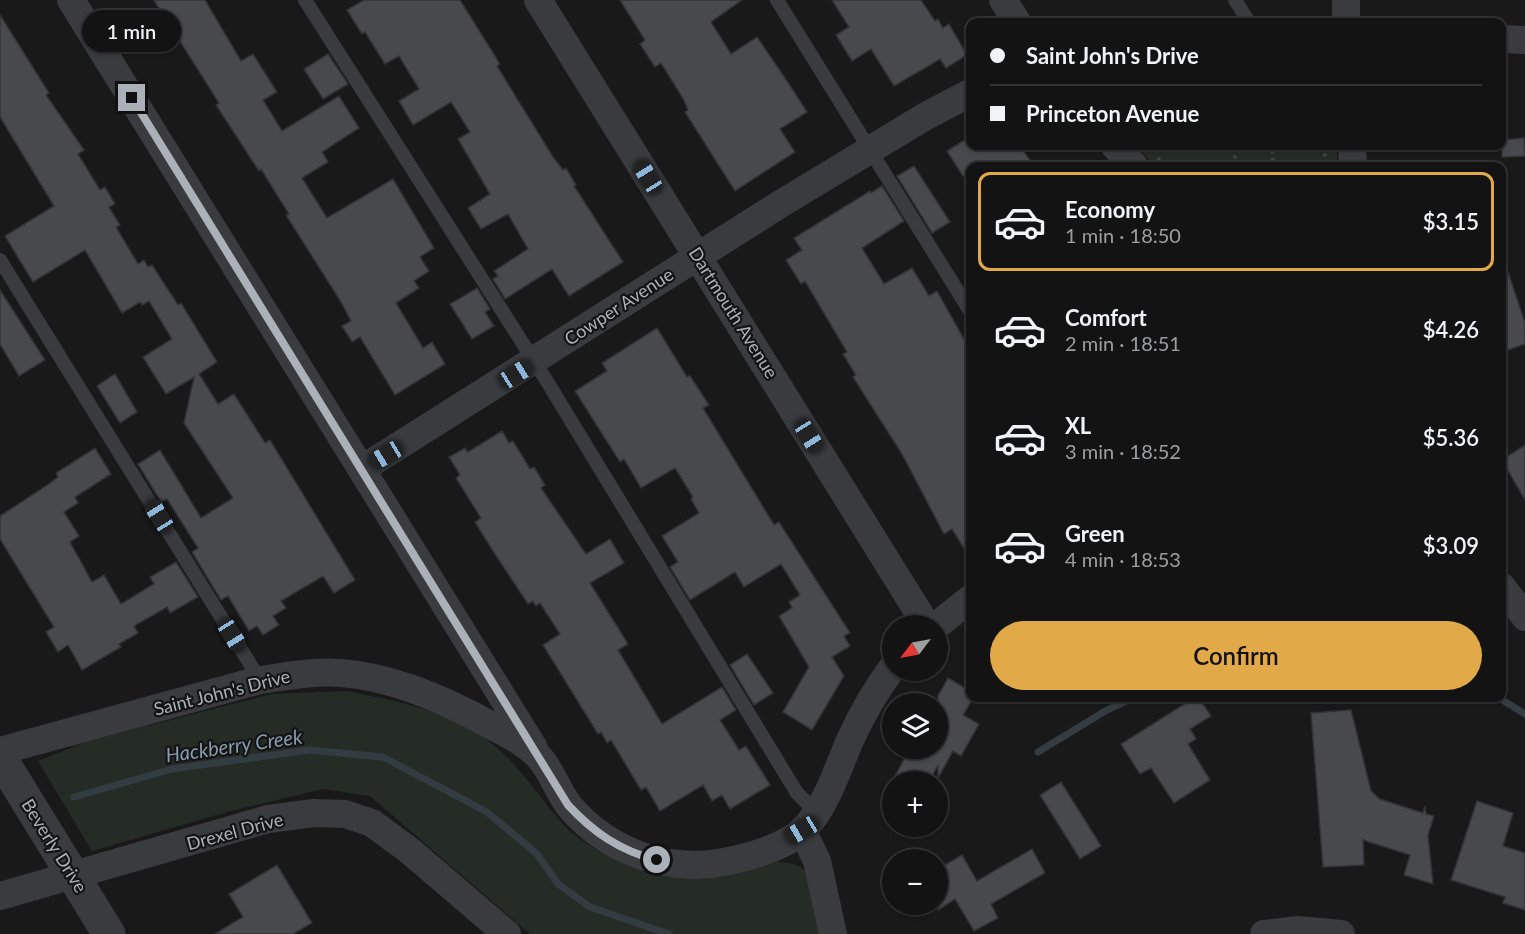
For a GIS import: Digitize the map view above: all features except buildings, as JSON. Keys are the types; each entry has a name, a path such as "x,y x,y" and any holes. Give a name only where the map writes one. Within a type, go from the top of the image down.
{"street":[{"path":"71,0 539,757"},
{"name":"Dartmouth Avenue","path":"538,0 920,615"},
{"path":"1003,0 1014,18"},
{"path":"1346,0 1346,18"},
{"path":"1506,39 1525,40"},
{"name":"Cowper Avenue","path":"363,469 697,256 870,149 966,95"},
{"path":"1119,150 1130,162"},
{"path":"1506,592 1525,617"},
{"path":"948,616 966,602"},
{"name":"Saint John's Drive","path":"0,751 260,680 304,674 342,673 390,682 438,698 495,727 539,757 568,805 589,828 616,845 644,857 670,863 702,866 738,859 779,844 809,821"},
{"path":"833,934 809,821 871,697 883,681"},
{"name":"Beverly Drive","path":"0,757 109,934"},
{"name":"Drexel Drive","path":"0,897 268,819 314,813 345,814 372,824 410,851 507,934"},
{"path":"1264,934 1298,930 1341,934"}],"lane":[{"path":"305,0 534,362 797,793 809,821"},
{"path":"777,0 966,305"},
{"path":"1235,0 1246,18"},
{"path":"0,260 260,680"}],"path":[{"path":"1236,162 1237,150"}],"shaded area":[{"path":"1140,150 1336,150 1338,162 1151,162"},
{"path":"347,691 433,712 480,735 515,765 572,833 600,851 632,867 648,873 676,877 768,862 800,867 812,884 825,934 530,934 370,796 323,789 231,811 92,851 38,761 88,741 272,694"}],"waterway":[{"name":"Hackberry Creek","path":"1038,752 1124,702"},
{"name":"Hackberry Creek","path":"1506,702 1525,714"},
{"name":"Hackberry Creek","path":"74,797 172,769 309,750 383,757 487,812 537,854 558,884 590,907 669,934"}],"route":[{"path":"132,98 363,469 568,805 589,828 616,845 657,860"}]}
